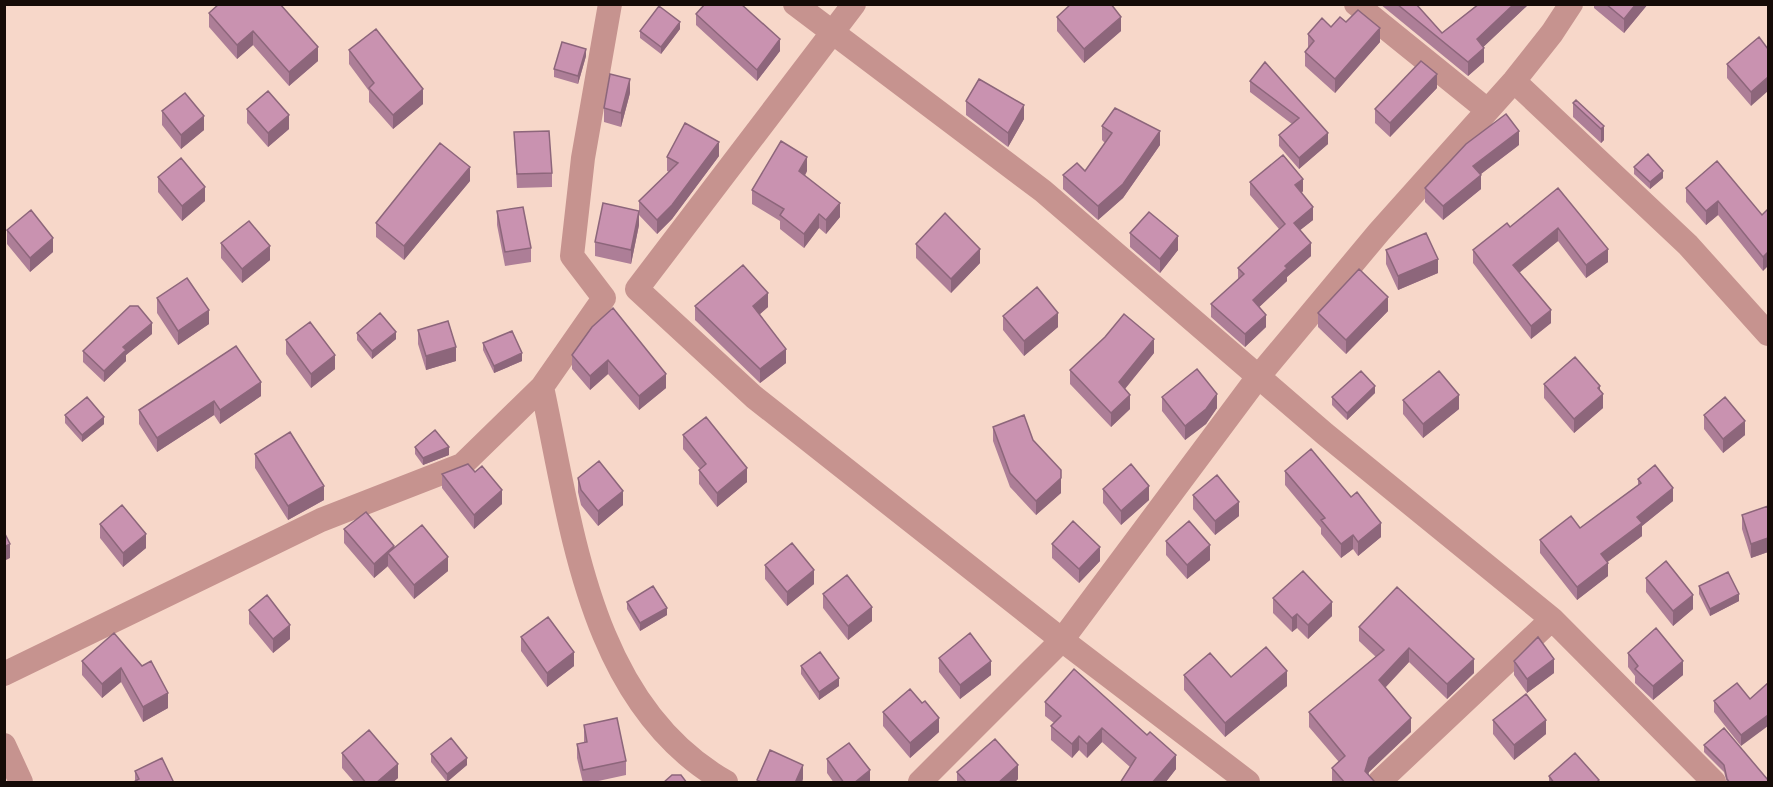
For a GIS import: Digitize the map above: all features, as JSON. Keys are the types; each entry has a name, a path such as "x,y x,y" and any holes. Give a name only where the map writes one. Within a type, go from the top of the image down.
{"street":[{"path":"604,298 572,255 583,158 610,4"},
{"path":"795,4 831,34 1043,191 1325,435 1552,619 1714,783"},
{"path":"4,674 321,520 462,465 542,387 604,298 637,289 854,4"},
{"path":"1356,4 1486,109"},
{"path":"920,783 1062,640 1258,377 1486,109 1514,81 1552,33 1571,4"},
{"path":"1514,81 1688,245 1768,334"},
{"path":"637,289 754,397 1062,640 1248,783"},
{"path":"542,387 589,596 622,676 662,733 704,770 726,783"},
{"path":"1379,783 1552,619"},
{"path":"4,745 21,783"}],"building":[{"path":"219,4 280,4 318,47 289,72 253,31 237,45 209,13"},
{"path":"705,4 741,4 780,39 757,70 696,14"},
{"path":"1071,4 1111,4 1121,17 1084,49 1057,17"},
{"path":"1397,4 1416,4 1442,33 1479,4 1514,4 1477,39 1484,48 1468,62"},
{"path":"1606,4 1636,4 1624,19"},
{"path":"659,6 680,22 661,47 640,31"},
{"path":"1358,10 1380,28 1335,79 1305,52 1314,41 1308,34 1322,18 1331,27 1340,17 1346,22"},
{"path":"376,29 423,89 393,115 369,88 374,83 349,50"},
{"path":"1759,37 1768,49 1768,77 1751,92 1727,64"},
{"path":"562,42 586,49 578,76 554,69"},
{"path":"1421,61 1437,74 1390,123 1375,109"},
{"path":"1265,62 1328,133 1299,158 1279,135 1299,118 1250,81"},
{"path":"610,74 630,79 621,113 604,108"},
{"path":"979,79 1024,105 1008,133 966,101"},
{"path":"268,91 289,115 268,133 247,109"},
{"path":"185,93 204,116 181,135 162,111"},
{"path":"1576,100 1604,126 1601,129 1573,103"},
{"path":"1115,108 1160,131 1123,184 1098,206 1063,175 1077,163 1085,171 1112,133 1102,126"},
{"path":"1506,114 1519,131 1473,166 1481,175 1443,206 1425,188 1466,144"},
{"path":"685,123 719,142 672,205 657,220 639,201 678,163 667,157"},
{"path":"549,131 552,173 517,174 514,132"},
{"path":"781,141 807,157 799,171 840,203 826,220 819,214 804,234 780,215 784,209 752,190"},
{"path":"440,143 470,167 404,246 376,223"},
{"path":"1648,154 1663,171 1650,182 1634,167"},
{"path":"1283,155 1303,179 1295,185 1313,207 1294,223 1311,243 1285,266 1287,268 1253,300 1266,315 1245,334 1211,304 1244,274 1238,268 1285,224 1250,182"},
{"path":"181,158 205,187 182,206 158,177"},
{"path":"1717,161 1762,215 1768,209 1768,252 1763,257 1718,201 1706,211 1686,188"},
{"path":"1558,188 1608,249 1586,265 1558,228 1513,265 1551,310 1531,326 1473,250 1507,223 1510,227"},
{"path":"603,203 639,211 631,250 595,242"},
{"path":"523,207 531,248 505,252 497,211"},
{"path":"31,210 53,238 30,258 7,230"},
{"path":"1149,212 1178,236 1160,259 1130,233"},
{"path":"945,213 980,249 951,279 916,244"},
{"path":"249,221 270,246 242,269 221,243"},
{"path":"1426,233 1438,259 1398,276 1386,250"},
{"path":"743,265 768,293 753,306 786,349 760,369 695,306"},
{"path":"1359,269 1388,297 1346,340 1318,313"},
{"path":"187,278 209,310 178,331 157,298"},
{"path":"1037,287 1058,313 1024,341 1003,316"},
{"path":"130,306 138,306 152,323 123,347 126,350 104,371 83,351"},
{"path":"613,308 666,374 639,396 608,360 590,376 572,355 592,327"},
{"path":"380,313 396,332 372,351 357,333"},
{"path":"1124,314 1154,339 1119,382 1130,395 1111,413 1070,370 1105,337"},
{"path":"448,321 456,347 426,356 418,330"},
{"path":"310,322 335,355 311,374 286,340"},
{"path":"512,331 522,353 494,366 483,343"},
{"path":"236,346 261,382 220,410 214,401 157,438 139,410"},
{"path":"1575,357 1600,386 1598,388 1603,394 1574,419 1544,384"},
{"path":"1197,369 1217,394 1206,409 1185,426 1162,397"},
{"path":"1361,371 1375,386 1347,413 1332,397"},
{"path":"1439,371 1459,395 1423,424 1403,400"},
{"path":"87,397 104,417 82,435 65,415"},
{"path":"1725,397 1745,421 1723,439 1704,415"},
{"path":"1024,415 1033,440 1061,470 1061,478 1036,501 1010,473 993,427"},
{"path":"706,417 747,468 717,493 699,470 706,464 683,435"},
{"path":"435,430 449,447 423,458 415,447"},
{"path":"290,432 324,486 288,506 255,454"},
{"path":"1311,449 1351,497 1357,492 1381,523 1358,542 1353,535 1341,544 1321,520 1325,518 1285,471"},
{"path":"599,461 623,491 598,511 581,490 578,478"},
{"path":"468,464 475,472 482,466 502,490 474,515 442,474"},
{"path":"1131,464 1149,486 1121,511 1103,489"},
{"path":"1655,465 1673,488 1637,517 1642,523 1601,554 1608,563 1577,587 1540,540 1571,516 1580,528 1641,483 1638,479"},
{"path":"1217,475 1239,502 1215,521 1193,495"},
{"path":"122,505 146,534 123,553 100,524"},
{"path":"1768,506 1768,538 1751,544 1742,515"},
{"path":"366,512 394,546 374,564 344,529"},
{"path":"1073,521 1100,547 1079,569 1052,544"},
{"path":"1189,521 1210,545 1187,565 1166,541"},
{"path":"422,525 448,557 414,585 388,553"},
{"path":"4,532 10,544 4,547"},
{"path":"792,543 814,570 787,592 765,565"},
{"path":"1666,561 1693,595 1673,611 1646,578"},
{"path":"1303,571 1332,602 1308,625 1297,614 1292,618 1273,598"},
{"path":"1728,572 1739,594 1710,609 1699,586"},
{"path":"847,575 872,607 848,626 823,594"},
{"path":"653,586 667,608 640,623 627,602"},
{"path":"1397,587 1474,659 1447,684 1409,648 1379,680 1411,718 1369,758 1365,771 1374,781 1373,783 1345,783 1332,768 1345,756 1309,712 1384,650 1359,627"},
{"path":"267,595 290,625 273,639 249,610"},
{"path":"548,617 574,652 547,673 521,637"},
{"path":"1656,628 1683,661 1653,686 1635,669 1638,666 1628,653"},
{"path":"114,633 142,666 151,661 168,693 143,707 121,668 102,684 82,661"},
{"path":"970,633 991,661 960,685 939,658"},
{"path":"1538,637 1554,659 1527,679 1514,661"},
{"path":"1266,647 1287,671 1225,723 1184,675 1210,653 1231,677"},
{"path":"820,652 839,678 819,692 801,666"},
{"path":"1074,669 1147,735 1150,732 1176,755 1152,783 1120,783 1136,758 1102,728 1087,744 1079,736 1072,744 1051,726 1061,716 1045,702"},
{"path":"1737,683 1750,699 1768,683 1768,715 1741,735 1714,701"},
{"path":"910,689 922,703 925,701 939,718 910,743 883,712"},
{"path":"1526,694 1546,720 1514,745 1493,720"},
{"path":"617,718 626,761 583,770 577,744 587,742 584,725"},
{"path":"1724,728 1768,780 1768,783 1730,783 1724,765 1704,745"},
{"path":"369,730 398,764 376,783 366,783 342,753"},
{"path":"451,738 467,758 447,774 431,754"},
{"path":"995,739 1018,765 998,783 967,783 957,772"},
{"path":"849,743 870,770 854,783 844,783 827,759"},
{"path":"770,750 803,765 795,783 763,783 757,780"},
{"path":"1575,753 1599,780 1596,783 1554,783 1549,776"},
{"path":"162,758 174,783 132,783 139,779 135,771"},
{"path":"672,775 681,775 687,783 663,783"}]}
